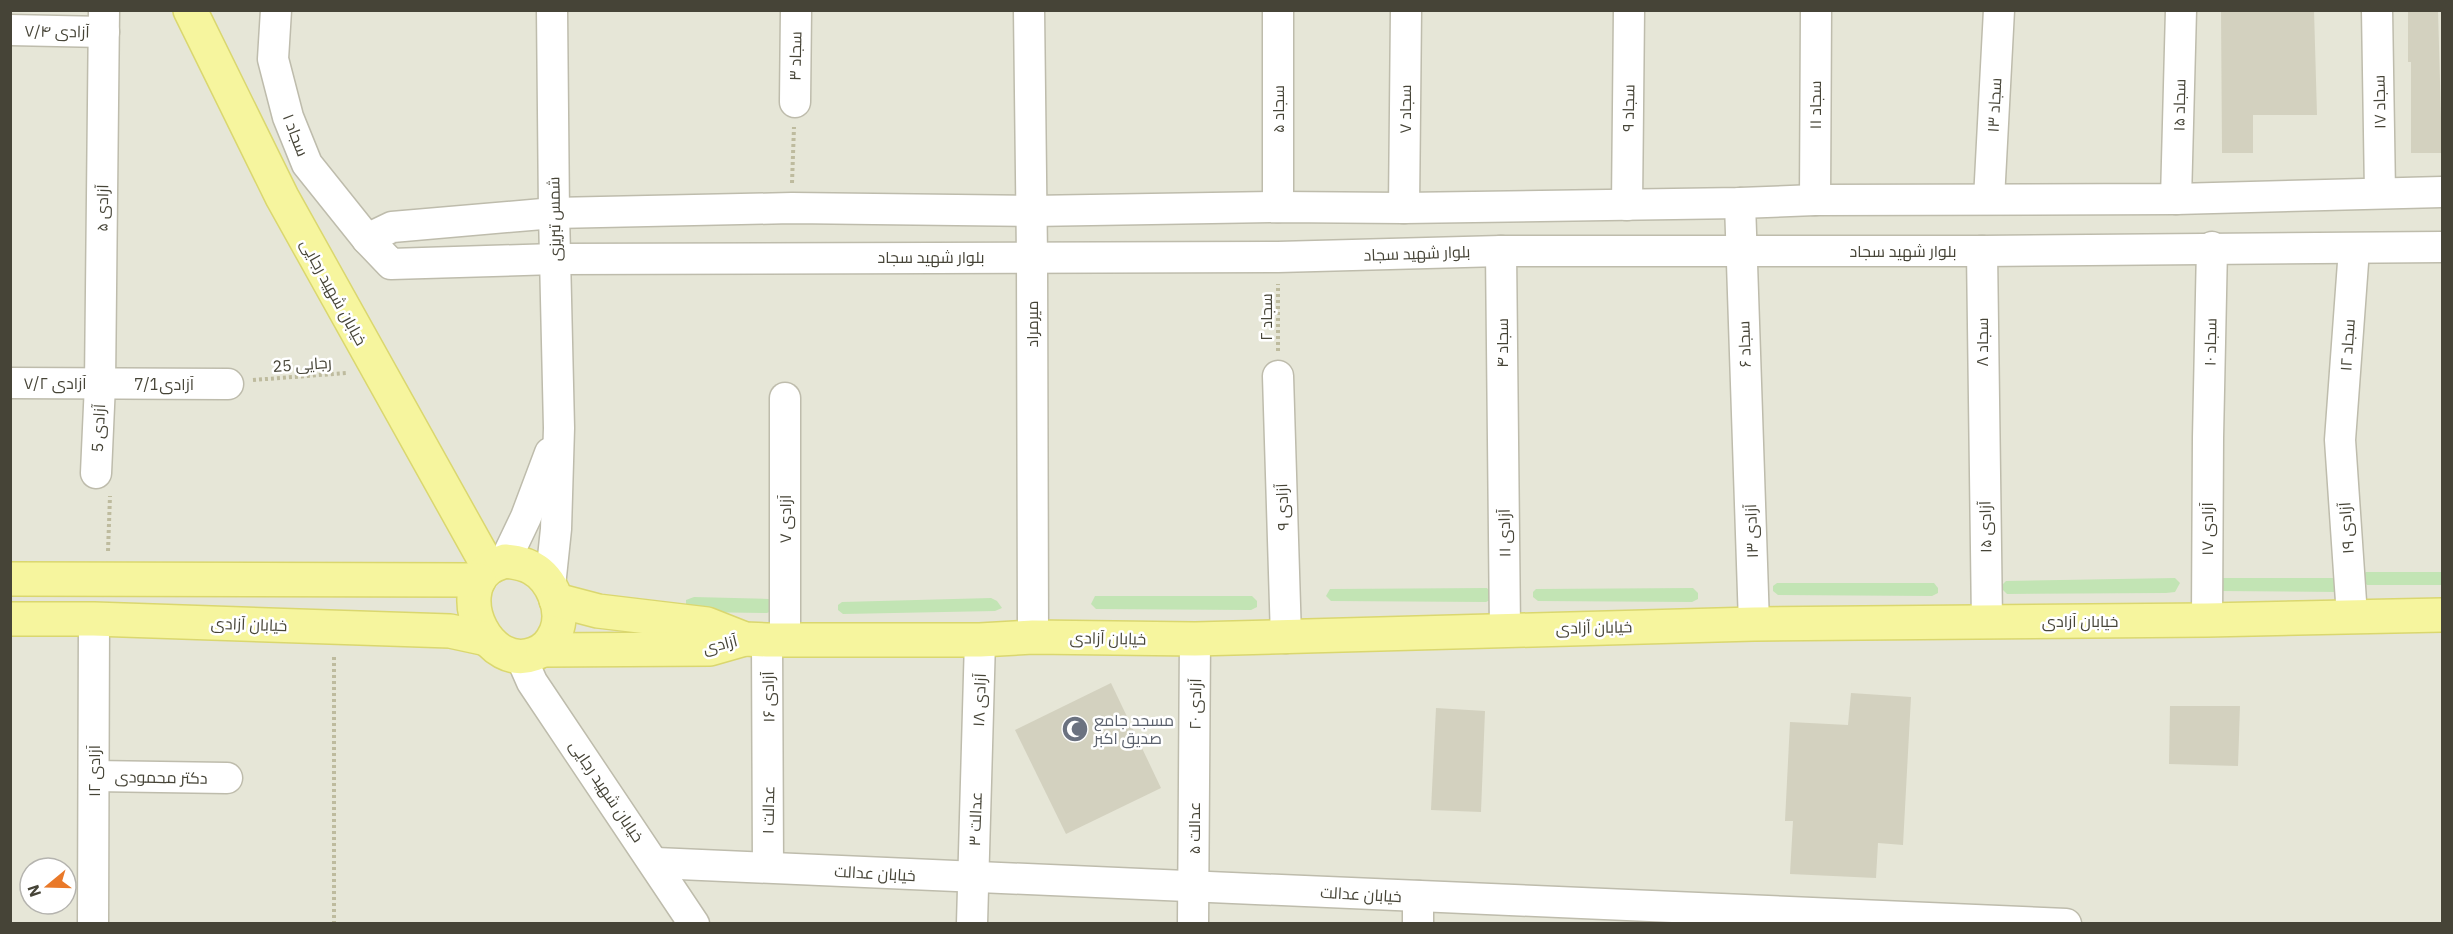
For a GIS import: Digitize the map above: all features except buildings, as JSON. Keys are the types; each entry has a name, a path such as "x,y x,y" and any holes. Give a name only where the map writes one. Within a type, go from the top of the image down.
{"main road":[{"name":"خیابان شهید رجایی","path":"190,10 282,197 491,569"},
{"path":"10,579 390,581 491,569 519,563 532,568 553,593 559,613 557,629 552,641 532,654 506,654 487,639 481,628 474,602 491,569"},
{"path":"94,619 100,579"},
{"name":"آزادی","path":"553,593 598,611 707,624 766,640"},
{"name":"خیابان آزادی","path":"766,640 980,640 1033,637 1286,638 1754,624 2207,620 2442,615"},
{"name":"خیابان آزادی","path":"10,619 94,619 450,631 487,639"},
{"name":"آزادی","path":"532,654 710,649 766,640"}],"street":[{"name":"سجاد ۱","path":"276,10 273,59 288,117 307,164 380,233 391,264"},
{"name":"شمس تبریزی","path":"552,10 559,428 553,593"},
{"name":"سجاد ۳","path":"795,102 796,10"},
{"name":"میرمراد","path":"1029,10 1033,637"},
{"name":"سجاد ۵","path":"1278,10 1278,207"},
{"name":"سجاد ۷","path":"1404,208 1406,10"},
{"name":"سجاد ۹","path":"1627,205 1629,10"},
{"name":"سجاد ۱۱","path":"1815,200 1816,10"},
{"name":"سجاد ۱۳","path":"1989,199 1999,10"},
{"name":"سجاد ۱۵","path":"2176,199 2181,10"},
{"name":"سجاد ۱۷","path":"2377,10 2380,193"},
{"name":"آزادی ۷/۴","path":"10,30 104,21"},
{"name":"آزادی ۵","path":"100,384 104,21"},
{"path":"380,233 554,213 792,208 1031,211 1278,207 1404,208 1815,200 2176,199 2442,192"},
{"name":"سجاد ۶","path":"1740,203 1748,438"},
{"name":"بلوار شهید سجاد","path":"391,264 555,259 1278,257 1501,251 1982,251 2212,247 2354,249 2442,247"},
{"name":"سجاد ۱۰","path":"2208,438 2212,247"},
{"name":"سجاد ۱۲","path":"2340,440 2354,249"},
{"name":"سجاد ۴","path":"1501,251 1502,436"},
{"name":"سجاد ۸","path":"1982,251 1983,433"},
{"name":"آزادی ۹","path":"1278,376 1286,638"},
{"name":"آزادی ۷/۲","path":"10,383 100,384"},
{"name":"آزادی7/1","path":"100,384 228,384"},
{"name":"آزادی 5","path":"96,473 100,384"},
{"name":"آزادی ۷","path":"766,640 785,398"},
{"path":"491,569 526,516 559,428"},
{"name":"آزادی ۱۵","path":"1983,433 1987,622"},
{"name":"آزادی ۱۱","path":"1502,436 1505,630"},
{"name":"آزادی ۱۳","path":"1748,438 1754,624"},
{"name":"آزادی ۱۷","path":"2207,620 2208,438"},
{"name":"آزادی ۱۹","path":"2340,440 2352,616"},
{"name":"آزادی ۱۲","path":"93,924 94,619"},
{"name":"آزادی ۲۰","path":"1194,769 1195,639"},
{"name":"آزادی ۱۶","path":"766,640 769,754"},
{"name":"آزادی ۱۸","path":"977,761 980,640"},
{"name":"خیابان شهید رجایی","path":"532,654 532,682 656,863 688,919"},
{"name":"عدالت ۱","path":"768,867 769,754"},
{"name":"عدالت ۳","path":"972,924 977,761"},
{"name":"عدالت ۵","path":"1193,924 1194,769"},
{"name":"دکتر محمودی","path":"94,776 227,778"},
{"name":"خیابان عدالت","path":"656,863 1193,887 1418,910 2066,924"}],"path":[{"path":"792,208 795,102"},
{"name":"سجاد ۲","path":"1278,257 1278,376"},
{"name":"رجایی 25","path":"228,384 251,380 378,371"},
{"path":"96,473 110,486 100,579"},
{"path":"334,627 334,924"}],"shaded area":[{"path":"10,11 2442,11 2442,923 11,923"}],"green space":[{"path":"2366,572 2442,572 2442,585 2367,585 2362,580"},
{"path":"2175,578 2180,583 2175,592 2166,593 2007,594 2002,589 2006,581"},
{"path":"2220,578 2339,578 2338,592 2218,591"},
{"path":"1777,583 1934,583 1938,588 1938,593 1932,596 1778,595 1773,591 1773,586"},
{"path":"1487,588 1492,599 1486,602 1331,601 1326,596 1330,589"},
{"path":"1693,588 1698,593 1698,599 1692,602 1538,601 1533,597 1536,589"},
{"path":"1095,596 1252,596 1257,601 1257,607 1251,610 1096,609 1091,604"},
{"path":"694,597 769,599 774,610 767,613 693,612 686,609 686,600"},
{"path":"991,598 997,601 1002,608 995,611 843,614 838,610 838,605 842,602"}],"place":[{"name":"مسجد جامع صدیق اکبر","path":"1075,729"}]}
